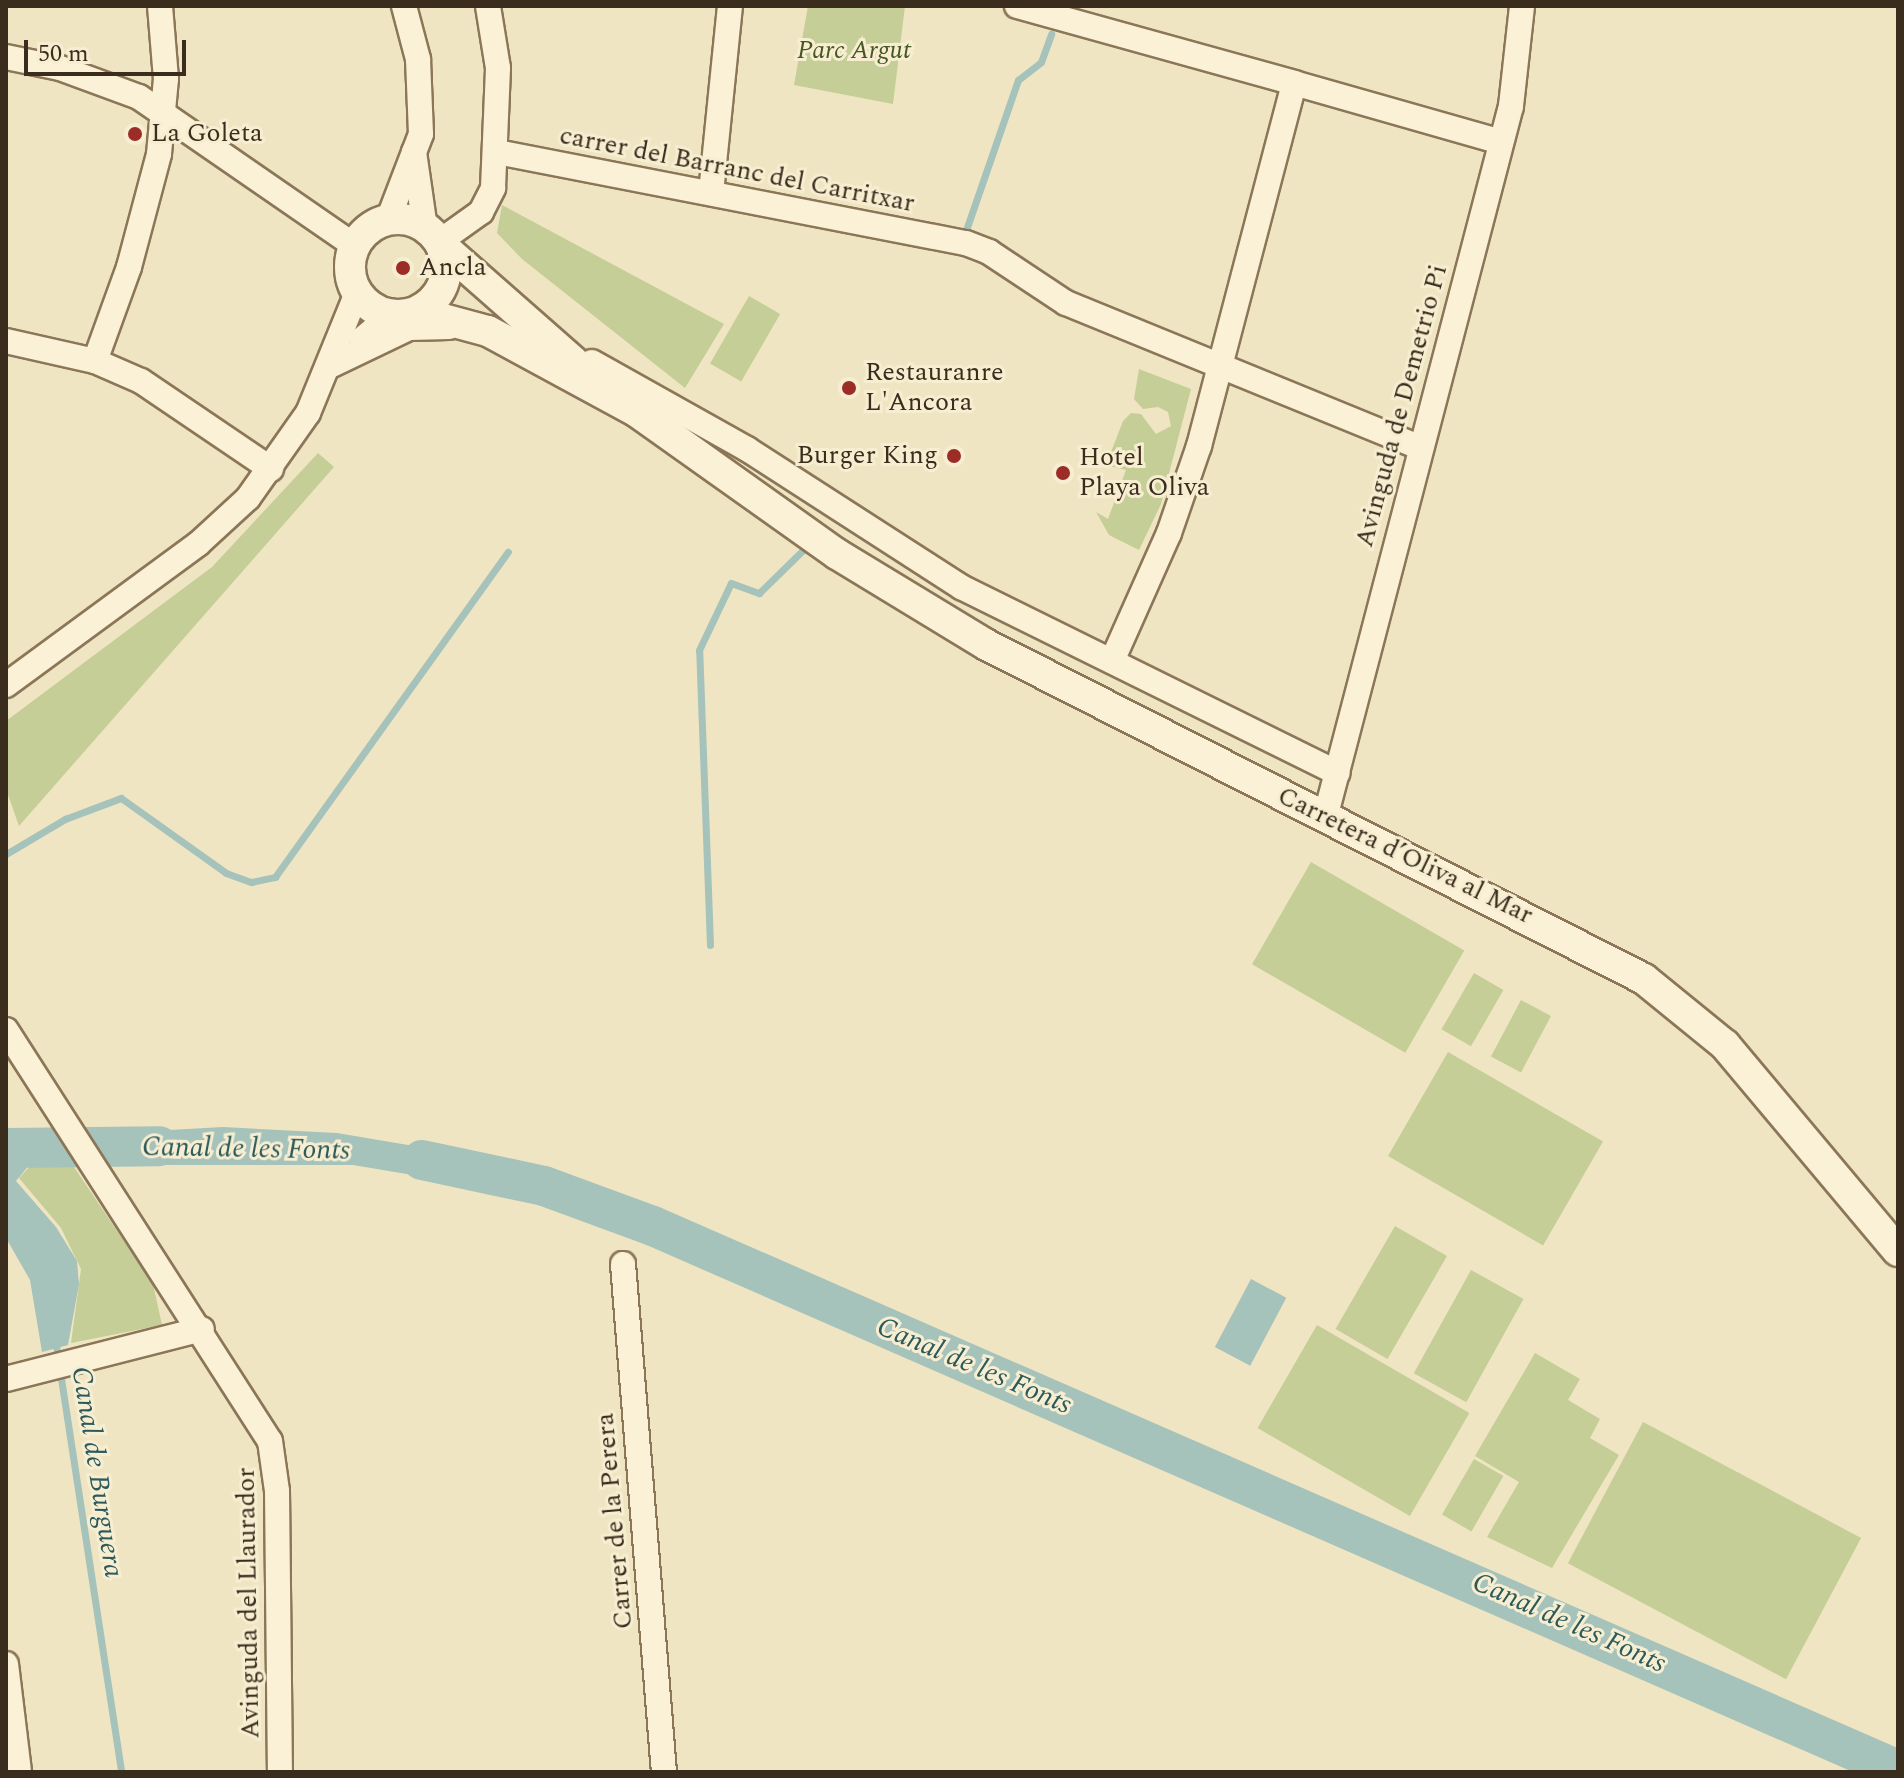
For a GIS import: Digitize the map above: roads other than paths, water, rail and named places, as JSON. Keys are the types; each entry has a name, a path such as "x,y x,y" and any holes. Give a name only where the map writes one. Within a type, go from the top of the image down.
{"street":[{"path":"95,361 139,236 164,112 160,6"},
{"path":"404,6 419,76 421,134 388,220 375,225 355,246 350,270 357,293 377,311 472,324 637,412"},
{"path":"438,247 485,207 497,152 498,68 488,6"},
{"path":"711,193 730,6"},
{"path":"1017,6 1501,142"},
{"name":"Avinguda de Demetrio Pi","path":"1325,818 1518,72 1522,6"},
{"path":"6,57 101,81 164,112 355,246"},
{"path":"1112,661 1169,533 1218,369 1294,83"},
{"path":"332,365 438,294 438,247 414,150"},
{"name":"carrer del Barranc del Carritxar","path":"497,152 966,243 989,252 1066,303 1218,369 1419,447"},
{"path":"388,220 438,247 533,329 637,412"},
{"path":"438,247 486,313 552,366"},
{"path":"6,685 205,537 271,469 332,365 357,293"},
{"path":"332,365 391,335 432,326 458,330 552,366"},
{"path":"6,341 95,361 189,410 271,469"},
{"path":"592,362 747,449 961,587 1338,773"},
{"name":"Carretera d’Oliva al Mar","path":"637,412 837,554 985,644 1325,818 1564,934 1679,1003 1755,1078 1898,1251"},
{"name":"Avinguda del Llaurador","path":"6,1030 202,1329 258,1418 274,1454 280,1772"},
{"name":"Carrer de la Perera","path":"623,1264 664,1772"},
{"path":"6,1379 202,1329"},
{"path":"6,1664 19,1772"}],"water":[{"path":"223,1127 337,1133 479,1157 472,1185 353,1165 117,1165 96,1134"},
{"path":"6,1133 54,1133 72,1164 30,1164 16,1181 56,1227 77,1261 79,1284 68,1345 42,1352 30,1280 6,1238"},
{"path":"1251,1279 1286,1298 1250,1366 1215,1347"}],"waterway":[{"path":"965,233 1018,80 1041,62 1051,34"},
{"path":"710,945 699,650 731,583 759,593 804,549 812,551"},
{"path":"6,854 65,819 121,798 226,873 251,882 275,877 508,552"},
{"name":"Canal de les Fonts","path":"6,1148 159,1146"},
{"name":"Canal de les Fonts","path":"422,1160 544,1186 653,1226 1898,1770"},
{"name":"Canal de Burguera","path":"55,1339 121,1772"}],"place":[{"name":"La Goleta","path":"135,134"},
{"name":"Ancla","path":"403,268"},
{"name":"Restauranre L'Ancora","path":"849,388"},
{"name":"Burger King","path":"954,456"},
{"name":"Hotel Playa Oliva","path":"1063,473"}],"park label":[{"name":"Parc Argut","path":"854,51"}]}
